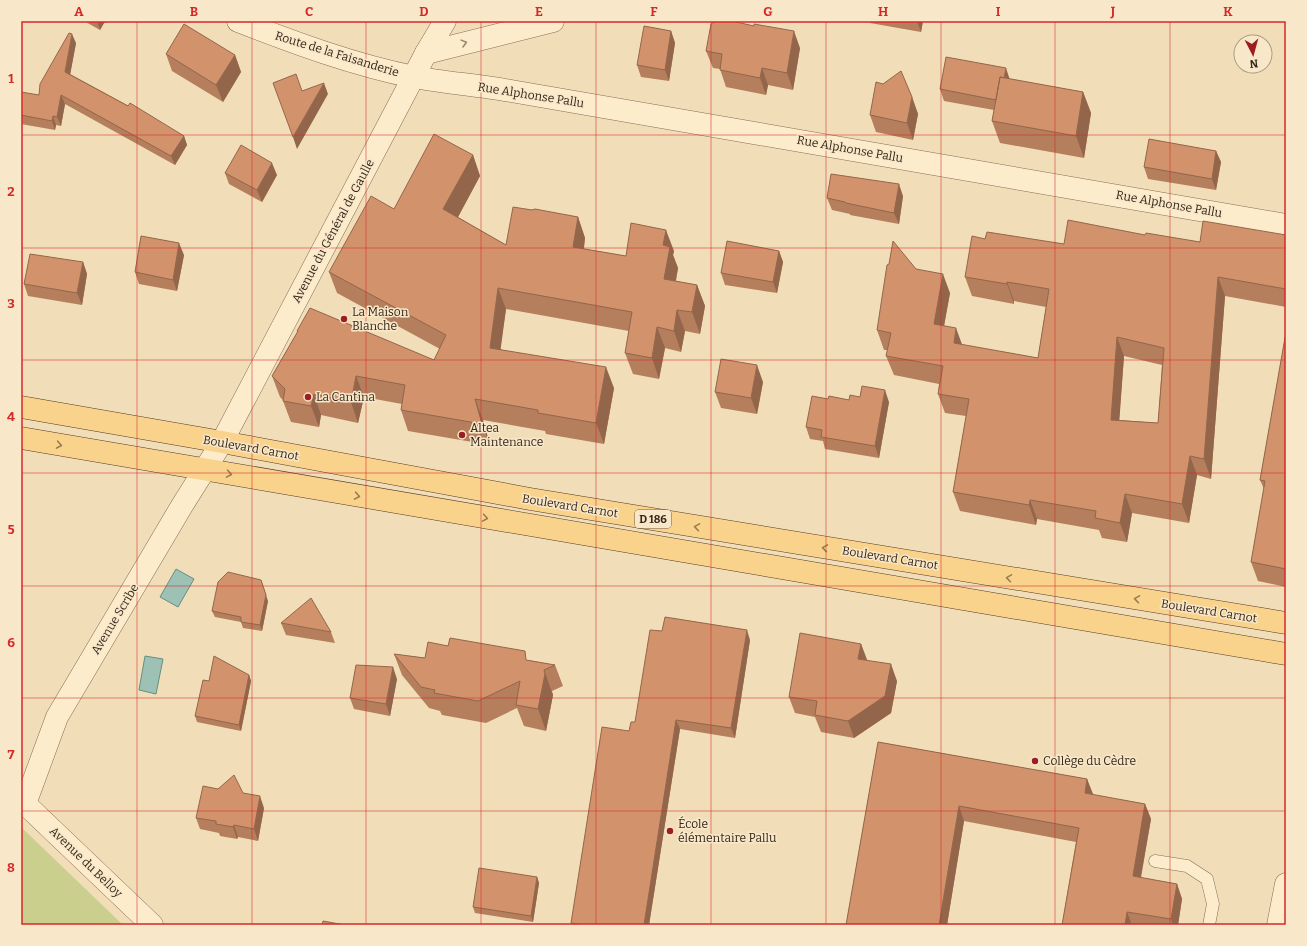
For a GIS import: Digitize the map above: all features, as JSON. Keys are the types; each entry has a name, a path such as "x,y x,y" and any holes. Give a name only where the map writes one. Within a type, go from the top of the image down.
{"main road":[{"name":"Boulevard Carnot","path":"21,407 222,442 530,499 1286,623"},
{"name":"Boulevard Carnot","path":"21,438 1286,654"}],"street":[{"name":"Route de la Faisanderie","path":"238,21 297,44 369,66 414,77"},
{"name":"Avenue du Général de Gaulle","path":"222,442 426,53 445,21"},
{"path":"426,53 553,21"},
{"name":"Rue Alphonse Pallu","path":"414,77 498,88 1286,225"},
{"name":"Avenue Scribe","path":"23,802 57,717 204,469 222,442"},
{"name":"Avenue du Belloy","path":"23,802 152,925"},
{"path":"1278,925 1286,884"}],"lane":[{"path":"1155,861 1187,866 1207,879 1213,904 1209,925"}],"green space":[{"path":"21,827 123,925 21,925"}],"water":[{"path":"176,569 194,579 178,607 160,597"},
{"path":"145,656 163,659 156,694 139,690"}],"building":[{"path":"716,21 732,21 754,26 754,24 794,31 787,73 762,68 760,78 720,70 722,54 706,51 711,24"},
{"path":"184,24 235,55 216,85 166,54"},
{"path":"644,26 671,31 665,70 637,65"},
{"path":"69,33 72,34 65,72 128,106 130,103 184,136 171,156 61,95 57,117 53,116 52,121 21,115 21,92 39,95 40,84"},
{"path":"946,57 1006,68 1004,78 1000,77 996,100 940,89"},
{"path":"901,71 912,97 907,123 870,115 876,82 883,84"},
{"path":"296,74 302,91 324,83 293,137 273,83"},
{"path":"1000,77 1083,92 1076,136 992,121"},
{"path":"434,134 473,155 443,209 506,245 513,207 532,210 535,209 578,217 573,247 626,256 631,223 666,230 663,245 670,247 664,279 697,285 692,312 677,310 674,331 657,327 652,358 625,353 632,312 498,288 490,348 606,367 596,423 538,413 538,410 475,399 482,424 401,410 405,385 356,376 351,402 314,394 311,406 283,401 285,389 272,376 310,308 434,360 446,335 329,272 371,196 394,209"},
{"path":"1149,139 1216,151 1212,179 1144,167"},
{"path":"241,145 272,163 257,190 225,173"},
{"path":"831,174 899,184 894,213 827,198"},
{"path":"1068,220 1145,235 1146,233 1200,242 1203,221 1286,235 1286,289 1218,277 1204,459 1190,456 1182,504 1125,494 1120,523 1095,518 1096,511 1030,500 1029,505 953,492 969,399 938,394 943,366 886,356 891,333 877,330 887,265 889,264 893,241 916,269 943,274 934,324 956,328 954,343 1038,358 1049,289 965,277 972,236 985,239 987,232 1064,244","holes":["1117,337 1164,348 1158,423 1111,420"]},
{"path":"141,236 179,243 173,280 135,272"},
{"path":"727,241 779,251 773,282 721,273"},
{"path":"30,254 83,262 77,293 24,284"},
{"path":"1286,332 1286,569 1251,562 1265,481 1260,480"},
{"path":"721,359 757,365 751,398 715,392"},
{"path":"862,386 885,390 875,446 821,437 822,430 806,427 812,396 828,399 829,396 849,400 850,395 860,397"},
{"path":"228,572 261,580 266,595 260,625 241,622 241,617 212,611 218,582"},
{"path":"311,598 331,632 281,623"},
{"path":"665,617 747,630 731,728 676,720 644,925 582,925 571,923 602,727 629,731 631,722 635,722 650,630 662,631"},
{"path":"800,633 861,644 858,659 891,664 885,696 848,721 815,715 817,701 789,697"},
{"path":"450,638 525,651 526,660 555,665 544,670 545,674 538,709 516,705 520,681 478,701 434,693 435,690 421,687 394,654 425,658 428,642 448,646"},
{"path":"214,656 249,675 239,725 195,716 203,680 209,681"},
{"path":"356,665 393,667 386,704 350,698"},
{"path":"878,742 1087,779 1085,793 1145,804 1133,876 1177,884 1171,919 1127,912 1125,925 1062,925 1079,828 959,806 939,925 846,925"},
{"path":"234,775 243,793 260,796 254,829 234,825 233,827 216,824 216,821 196,818 203,786 218,789"},
{"path":"479,868 537,877 531,916 473,907"},
{"path":"323,921 345,925 322,925"}],"place":[{"name":"La Maison Blanche","path":"344,319"},
{"name":"La Cantina","path":"308,397"},
{"name":"Altea Maintenance","path":"462,435"},
{"name":"Collège du Cèdre","path":"1035,761"},
{"name":"École élémentaire Pallu","path":"670,831"}]}
